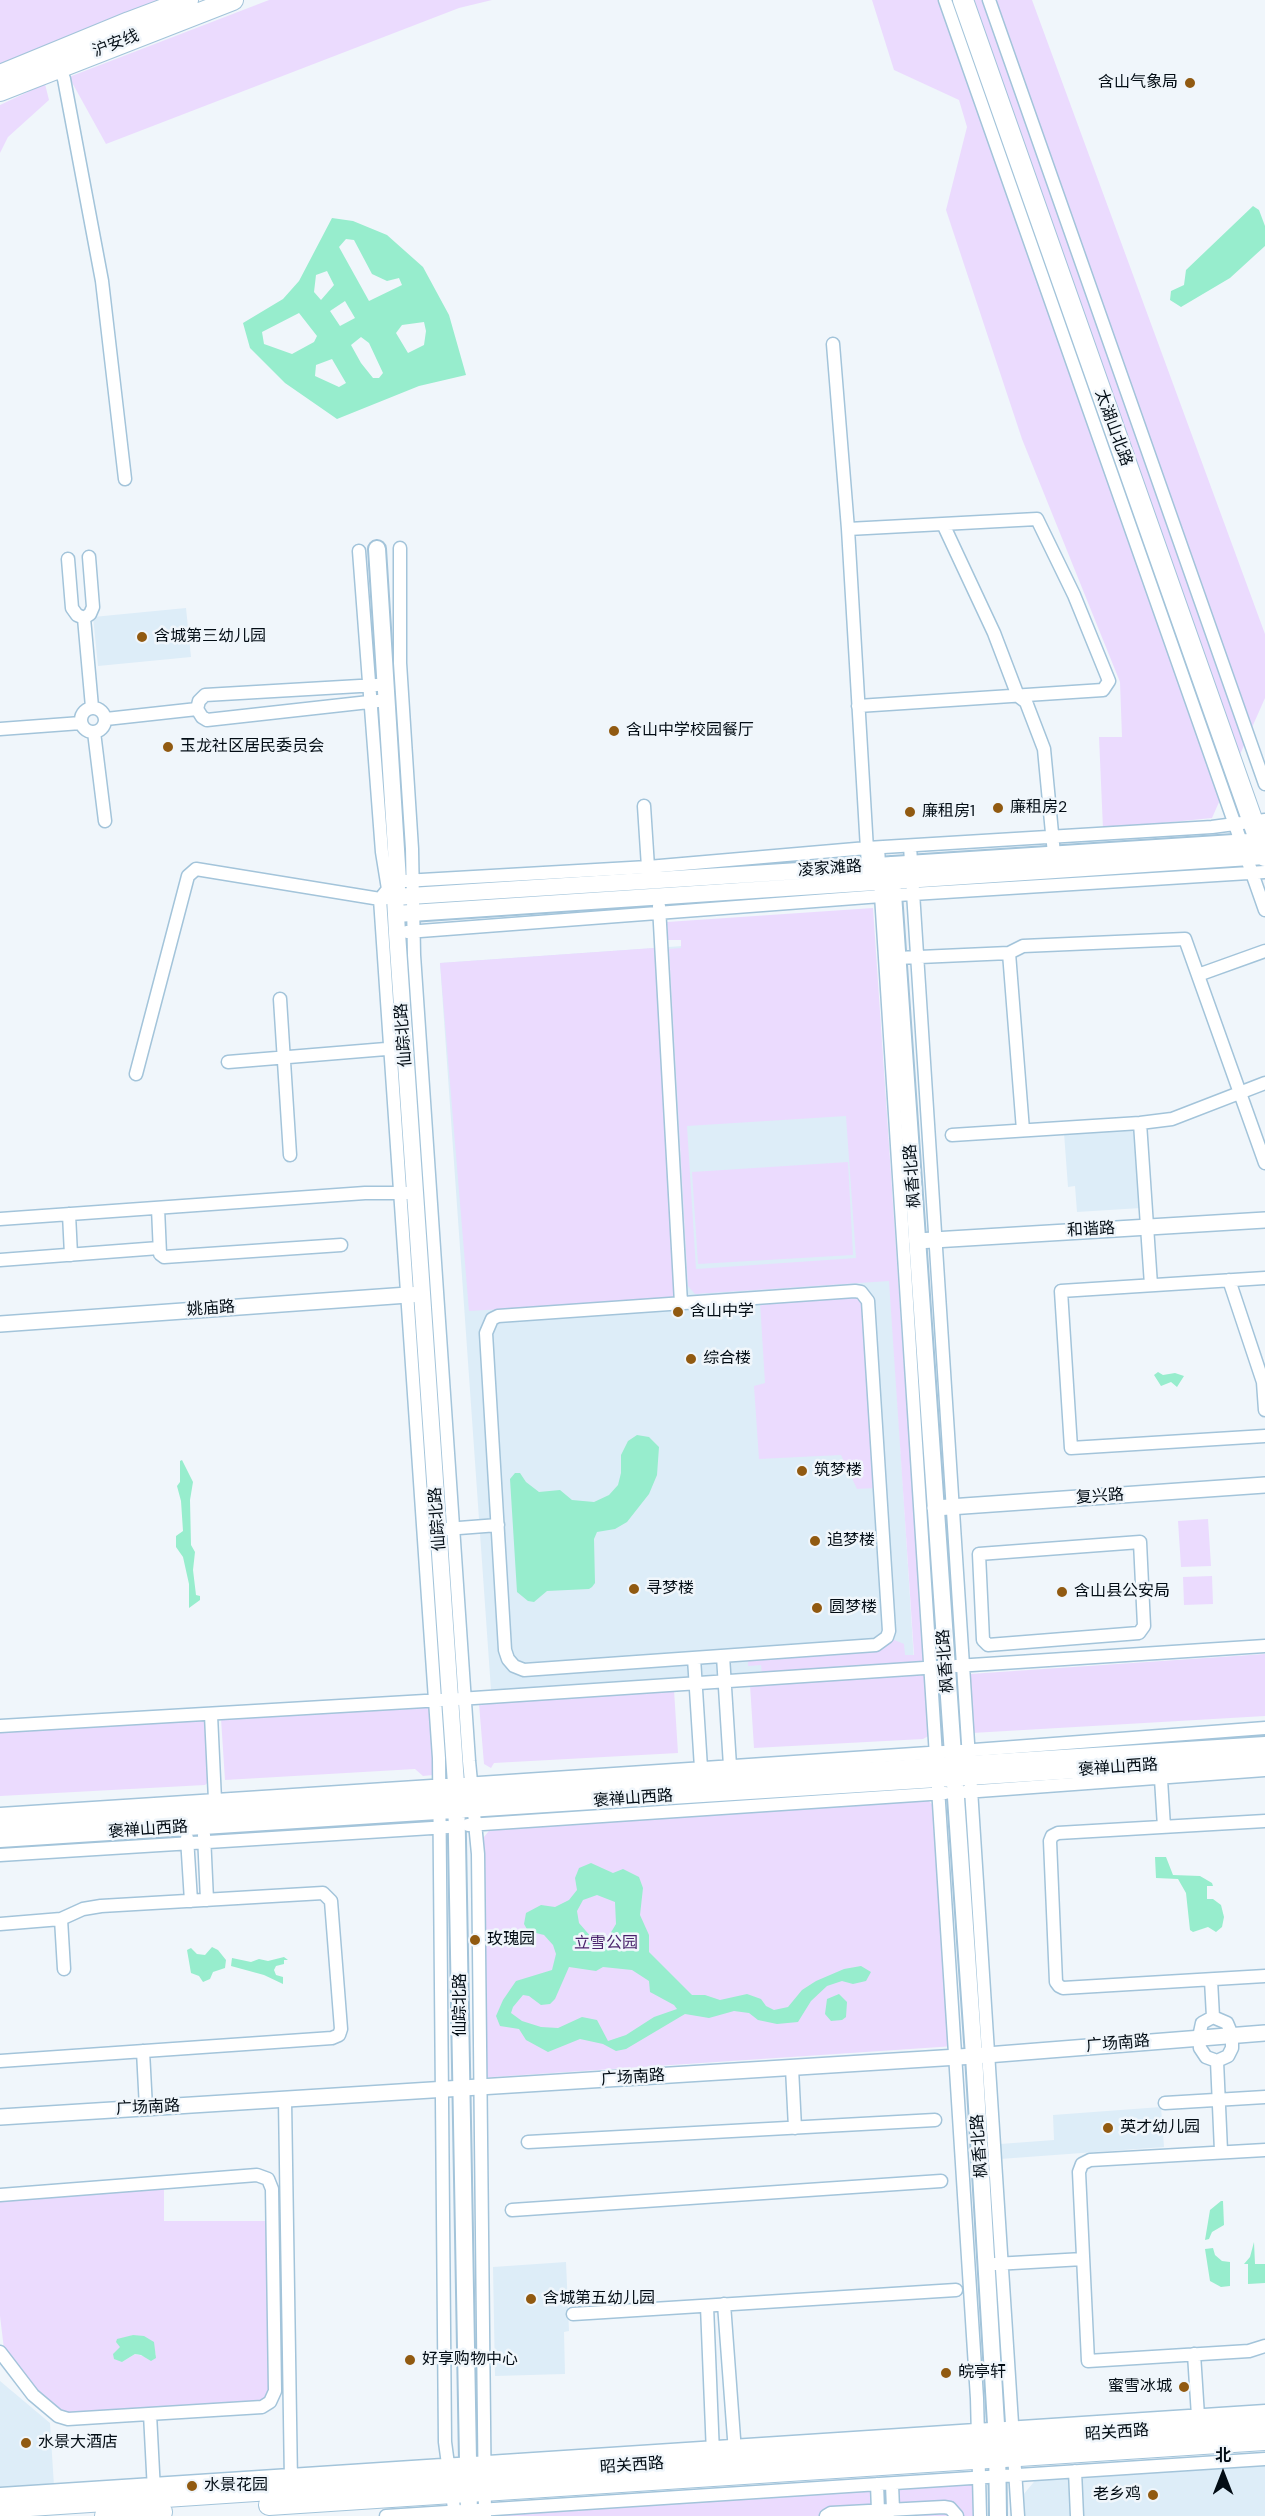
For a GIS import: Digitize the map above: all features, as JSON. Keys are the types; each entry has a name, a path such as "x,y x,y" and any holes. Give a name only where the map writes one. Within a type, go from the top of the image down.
{"main road":[{"name":"沪安线","path":"0,91 56,60 188,0"},
{"name":"沪安线","path":"0,75 56,60 233,0"},
{"name":"太湖山北路","path":"963,0 1256,840"},
{"name":"太湖山北路","path":"974,0 1256,840"},
{"name":"仙踪北路","path":"377,549 387,692 397,889 396,914 405,932 398,1048 415,1295 439,1530 457,1805 468,2492"},
{"name":"凌家滩路","path":"912,879 1054,854 1256,840"},
{"name":"凌家滩路","path":"397,889 656,889 912,879 1256,840"},
{"name":"枫香北路","path":"884,879 897,958 954,1772 981,2056 995,2264 998,2516"},
{"name":"凌家滩路","path":"396,914 656,889"},
{"name":"褒禅山西路","path":"0,1826 457,1805 954,1772 1265,1745"},
{"name":"褒禅山西路","path":"954,1772 1265,1758"},
{"name":"褒禅山西路","path":"0,1839 204,1835 457,1805"},
{"name":"昭关西路","path":"105,2516 468,2492 996,2451 1187,2434 1265,2424"},
{"name":"昭关西路","path":"1187,2434 1265,2440"},
{"name":"昭关西路","path":"0,2508 154,2492 291,2482 468,2492 735,2452 996,2451"}],"street":[{"path":"945,0 1256,840 1265,872"},
{"path":"989,0 1265,783"},
{"path":"56,60 64,79 102,281 125,479"},
{"path":"833,344 848,529 858,706 872,848 884,879 946,1667"},
{"path":"848,529 1037,519 1074,595 1109,681 1103,690 858,706"},
{"path":"943,524 994,633 1018,696 1026,702 1044,749 1054,854"},
{"path":"228,1062 398,1048 400,548"},
{"path":"359,551 382,852 397,889 413,913 405,932 457,1805 442,2090 445,2442 468,2492"},
{"path":"84,618 90,614 93,607 89,557"},
{"path":"68,559 72,608 77,615 84,618"},
{"path":"84,618 92,707"},
{"path":"387,692 207,720 202,717 197,708 199,701 205,695 387,692"},
{"path":"92,707 103,712 106,719 101,729 94,732 86,730 81,723 84,711 92,707"},
{"path":"106,719 197,708"},
{"path":"0,729 81,723"},
{"path":"94,732 105,821"},
{"path":"644,806 656,889 681,1303"},
{"path":"405,932 656,889 872,848 1053,837 1256,840"},
{"path":"1256,840 1265,910"},
{"path":"910,846 952,1507 946,1667"},
{"path":"136,1074 188,876 195,869 397,889"},
{"path":"656,889 884,879"},
{"path":"897,958 1009,953 1023,946 1185,939 1265,1163"},
{"path":"1198,975 1265,951"},
{"path":"1009,953 1023,1130"},
{"path":"280,999 290,1155"},
{"path":"952,1135 1172,1119 1265,1083"},
{"path":"1140,1123 1151,1285"},
{"path":"0,1219 365,1193 408,1193"},
{"path":"158,1208 159,1248 160,1254 164,1257 341,1245"},
{"path":"69,1214 71,1255"},
{"name":"和谐路","path":"917,1240 1265,1220"},
{"path":"0,1260 159,1248"},
{"path":"1265,1278 1061,1291 1071,1448 1265,1436"},
{"path":"1229,1281 1263,1382 1265,1410"},
{"path":"855,1291 861,1292 868,1301 889,1631 887,1638 876,1645 524,1670 514,1666 508,1659 506,1650 486,1332 492,1319 498,1316 681,1303 855,1291"},
{"path":"415,1295 457,1805 478,1854 480,2087 468,2492"},
{"name":"姚庙路","path":"0,1324 415,1295"},
{"name":"复兴路","path":"935,1508 1265,1485"},
{"path":"439,1530 498,1525"},
{"path":"1140,1542 1143,1630 1139,1633 1069,1638 988,1645 983,1640 978,1554 1140,1542"},
{"path":"1069,1638 1070,1659"},
{"path":"0,1726 451,1700 1265,1646"},
{"path":"723,1656 730,1766"},
{"path":"694,1658 701,1768"},
{"path":"211,1715 215,1800"},
{"path":"0,1814 215,1800 457,1805 954,1772 1265,1728"},
{"path":"457,1805 701,1768 730,1766 1161,1779 1265,1770"},
{"path":"954,1772 956,2057 996,2451 1018,2516"},
{"path":"1161,1779 1164,1827"},
{"path":"1265,1821 1058,1833 1052,1836 1050,1841 1056,1982 1063,1988 1265,1976"},
{"path":"204,1835 207,1900"},
{"path":"0,1855 187,1836 191,1901"},
{"path":"0,1924 61,1919 83,1909 101,1906 323,1893 331,1901 341,2029 339,2035 333,2038 0,2061"},
{"path":"61,1919 64,1970"},
{"path":"1211,1980 1213,2017"},
{"path":"1213,2017 1227,2023 1232,2035 1232,2048 1228,2056 1217,2061 1206,2057 1200,2048 1198,2037 1202,2023 1213,2017"},
{"name":"广场南路","path":"0,2117 981,2056 1265,2033"},
{"path":"143,2051 146,2108"},
{"path":"1217,2061 1221,2151"},
{"path":"792,2068 795,2128"},
{"path":"1165,2103 1265,2097"},
{"path":"285,2100 291,2482"},
{"path":"528,2142 935,2120"},
{"path":"1265,2150 1090,2160 1082,2164 1079,2172 1088,2361 1249,2351 1265,2346"},
{"path":"0,2195 257,2175 268,2179 272,2189 275,2391 270,2402 262,2407 68,2419 58,2416 33,2395 0,2352"},
{"path":"512,2210 941,2181"},
{"path":"995,2264 1083,2259"},
{"path":"573,2314 956,2289"},
{"path":"724,2304 735,2452"},
{"path":"707,2306 713,2454"},
{"path":"1187,2434 1194,2354"},
{"path":"386,2516 468,2492 892,2484 996,2451 1075,2471 1265,2411"},
{"path":"0,2494 154,2492 150,2414"},
{"path":"1187,2434 1265,2459"},
{"path":"980,2516 996,2451"},
{"path":"1075,2471 1077,2516"},
{"path":"877,2484 878,2511"},
{"path":"892,2484 893,2510"},
{"path":"826,2516 831,2513 944,2506 950,2508 957,2516"}],"shaded area":[{"path":"1253,206 1259,210 1265,226 1265,246 1230,278 1181,307 1170,300 1171,291 1184,285 1186,270"},
{"path":"332,218 353,221 387,235 423,267 449,315 466,375 419,386 337,419 285,383 250,348 243,323 283,299 299,281","holes":["346,239 354,240 372,274 387,281 399,278 402,285 369,301 339,247","327,271 334,285 321,300 314,292 316,275","345,301 355,318 340,326 330,311","299,313 317,336 314,342 292,354 264,344 262,332","424,322 426,331 424,345 408,353 396,333 402,325","361,337 369,343 383,373 379,378 373,378 351,345","332,359 346,383 339,387 315,376 316,365"]},
{"name":"含城第三幼儿园","path":"186,608 191,657 98,666 93,617"},
{"name":"含山中学","path":"868,933 914,1661 491,1690 440,963"},
{"path":"1136,1128 1141,1208 1077,1212 1075,1186 1068,1187 1064,1133"},
{"path":"1158,1372 1163,1375 1175,1373 1184,1376 1177,1387 1171,1382 1161,1386 1154,1375"},
{"path":"637,1435 649,1437 659,1447 657,1475 649,1494 627,1522 615,1529 597,1532 594,1539 595,1583 589,1589 547,1591 534,1602 528,1601 517,1592 510,1479 515,1473 520,1473 526,1482 539,1492 560,1490 572,1500 594,1502 609,1495 618,1485 621,1455 628,1441"},
{"path":"182,1460 193,1482 190,1500 191,1545 195,1552 193,1570 196,1595 200,1596 200,1600 189,1608 189,1584 183,1557 176,1547 176,1536 183,1531 181,1501 177,1486 180,1482 180,1461"},
{"path":"1155,1857 1166,1857 1173,1875 1200,1876 1212,1883 1213,1886 1207,1886 1207,1899 1213,1899 1221,1905 1224,1917 1222,1927 1216,1932 1208,1927 1193,1932 1190,1930 1186,1893 1178,1879 1156,1878"},
{"path":"591,1863 613,1873 623,1869 639,1877 643,1888 640,1915 649,1935 649,1952 692,1995 705,1995 720,2000 747,1994 761,1999 766,2006 774,2010 788,2007 802,1990 844,1969 861,1966 871,1972 866,1981 853,1984 842,1981 827,1986 811,2001 798,2022 777,2024 758,2020 749,2013 734,2011 709,2018 685,2014 626,2049 616,2051 603,2044 580,2039 548,2052 526,2040 519,2029 500,2026 496,2016 503,2000 516,1981 552,1970 556,1954 553,1945 544,1935 528,1931 524,1924 526,1913 541,1905 555,1907 569,1900 577,1890 575,1878 579,1868","holes":["597,1895 615,1902 616,1924 607,1939 592,1938 579,1923 577,1911 583,1900","569,1967 596,1971 603,1967 632,1970 649,1981 650,1992 677,2009 654,2017 626,2035 608,2041 597,2020 582,2017 558,2028 541,2027 522,2021 511,2013 523,1995 529,1996 541,2005 550,2004 555,1999"]},
{"path":"212,1947 218,1950 226,1960 225,1968 213,1972 210,1979 203,1982 199,1976 191,1973 187,1950 191,1948 197,1954 205,1955"},
{"path":"284,1957 288,1960 284,1960 284,1964 276,1966 274,1970 276,1975 283,1977 283,1984 264,1975 231,1966 232,1958 251,1962"},
{"path":"839,1994 847,2002 846,2017 842,2020 831,2021 825,2014 827,1999"},
{"name":"英才幼儿园","path":"1161,2107 1164,2147 1000,2159 1000,2144 1054,2140 1053,2115"},
{"path":"1223,2201 1224,2225 1212,2232 1209,2239 1205,2240 1210,2210"},
{"path":"1254,2242 1255,2264 1265,2264 1265,2283 1248,2284 1248,2264 1244,2264 1250,2257"},
{"path":"1213,2248 1215,2255 1222,2261 1230,2262 1230,2286 1221,2287 1210,2281 1205,2249"},
{"name":"含城第五幼儿园","path":"566,2262 569,2331 564,2332 565,2374 495,2376 493,2267"},
{"path":"133,2335 144,2336 154,2342 156,2358 151,2361 135,2354 122,2362 114,2359 113,2354 120,2347 116,2342 117,2339"},
{"name":"水景大酒店","path":"0,2381 50,2423 54,2486 0,2490"},
{"path":"1265,2465 1265,2516 1023,2516 1023,2495 1038,2477"}],"green space":[{"path":"0,0 164,0 0,72"},
{"path":"269,0 492,0 459,8 106,144 69,77"},
{"path":"872,0 1032,0 1265,634 1265,698 1212,818 1103,829 1099,737 1122,737 1120,682 1022,439 946,210 967,127 959,100 894,70"},
{"path":"45,84 49,100 8,137 0,153 0,105"},
{"path":"873,908 924,1663 762,1675 761,1665 748,1666 748,1659 877,1650 885,1647 892,1639 904,1644 905,1655 914,1655 889,1281 695,1294 688,1286 669,949 681,948 681,940 668,940 667,922","holes":["846,1116 856,1258 696,1269 687,1126"]},
{"path":"654,948 679,1294 673,1299 469,1311 440,963"},
{"path":"848,1162 853,1255 698,1264 692,1172"},
{"path":"856,1295 864,1301 875,1488 857,1489 841,1455 759,1459 754,1386 765,1383 760,1302"},
{"path":"1208,1519 1211,1566 1181,1567 1178,1521"},
{"path":"1212,1576 1213,1604 1184,1605 1183,1577"},
{"path":"1265,1654 1265,1716 972,1733 970,1674"},
{"path":"929,1675 932,1734 923,1739 754,1748 750,1685"},
{"path":"674,1690 678,1753 494,1763 491,1768 484,1764 479,1704"},
{"path":"432,1706 437,1769 433,1775 423,1776 415,1769 225,1780 221,1719"},
{"path":"203,1720 207,1725 210,1781 205,1785 0,1796 0,1733"},
{"name":"立雪公园","path":"927,1799 938,1811 955,2046 478,2078 472,1852 492,1827"},
{"path":"164,2187 164,2221 268,2221 271,2392 261,2403 66,2414 45,2401 4,2349 0,2316 0,2200","holes":["133,2335 153,2347 156,2355 147,2357 135,2354 122,2362 120,2347 126,2338"]},
{"path":"983,2479 984,2516 492,2516 491,2511"}],"place":[{"name":"含山气象局","path":"1190,83"},
{"name":"含城第三幼儿园","path":"142,637"},
{"name":"含山中学校园餐厅","path":"614,731"},
{"name":"玉龙社区居民委员会","path":"168,747"},
{"name":"廉租房2","path":"998,808"},
{"name":"廉租房1","path":"910,812"},
{"name":"含山中学","path":"678,1312"},
{"name":"综合楼","path":"691,1359"},
{"name":"筑梦楼","path":"802,1471"},
{"name":"追梦楼","path":"815,1541"},
{"name":"寻梦楼","path":"634,1589"},
{"name":"含山县公安局","path":"1062,1592"},
{"name":"圆梦楼","path":"817,1608"},
{"name":"玫瑰园","path":"475,1940"},
{"name":"英才幼儿园","path":"1108,2128"},
{"name":"含城第五幼儿园","path":"531,2299"},
{"name":"好享购物中心","path":"410,2360"},
{"name":"皖亭轩","path":"946,2373"},
{"name":"蜜雪冰城","path":"1184,2387"},
{"name":"水景大酒店","path":"26,2443"},
{"name":"水景花园","path":"192,2486"},
{"name":"老乡鸡","path":"1153,2495"}]}
